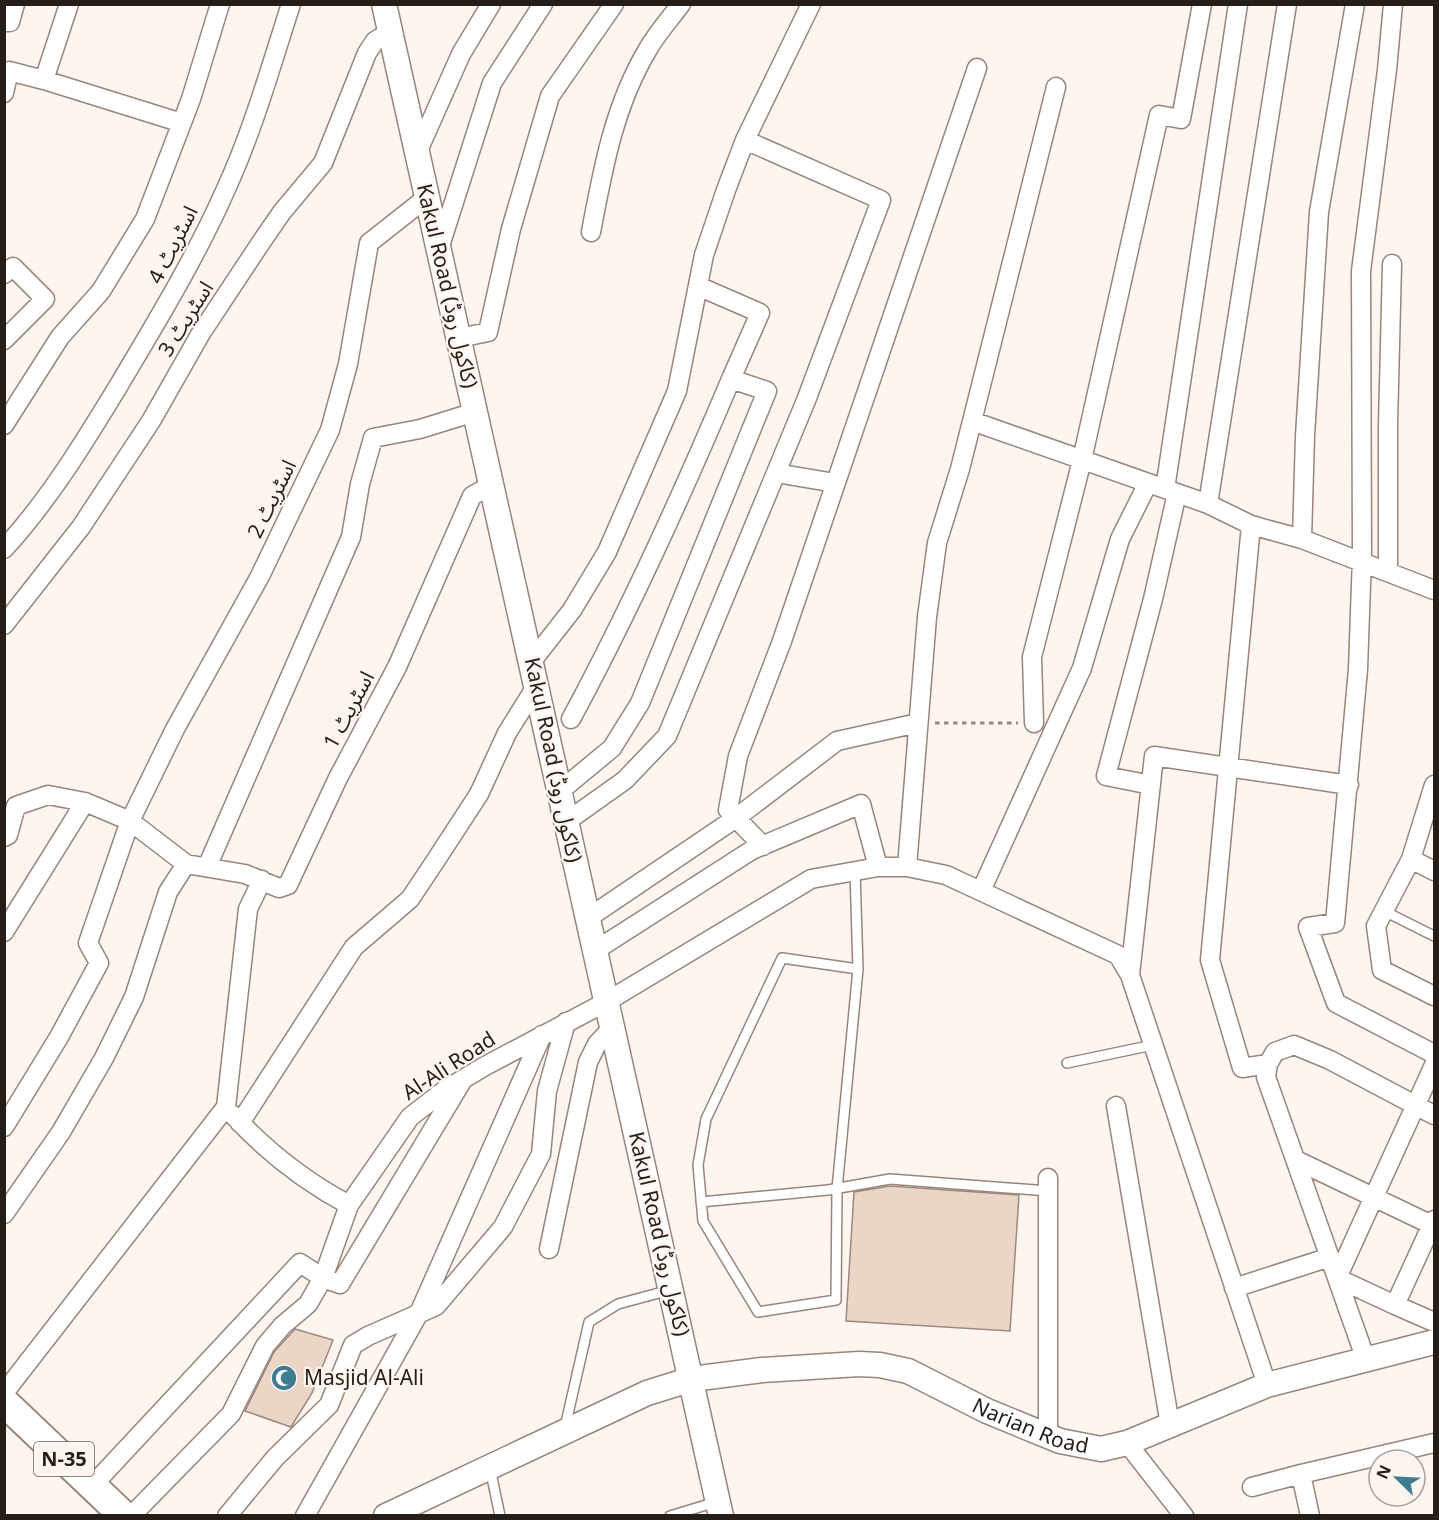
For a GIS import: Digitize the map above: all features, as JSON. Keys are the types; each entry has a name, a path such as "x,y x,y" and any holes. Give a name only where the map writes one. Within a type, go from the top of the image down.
{"highway":[{"name":"N-35","path":"4,1402 124,1515"},
{"name":"N-35","path":"4,1427 98,1515"}],"main road":[{"name":"Kakul Road (کاکول روڈ)","path":"384,4 720,1508"},
{"name":"Narian Road","path":"386,1515 647,1393 692,1379 762,1370 839,1365 889,1367 908,1371 987,1411 1048,1436 1084,1448 1101,1449 1127,1443 1267,1385 1434,1342"}],"street":[{"path":"4,22 10,22 15,4"},
{"path":"44,80 69,4"},
{"path":"8,421 60,338 101,291 146,219 182,123 220,4"},
{"name":"اسٹریٹ 4","path":"4,549 54,486 106,406 184,275 227,188 263,93 291,4"},
{"path":"417,153 461,54 491,4"},
{"path":"439,249 492,83 543,4"},
{"path":"459,338 488,332 511,229 550,96 614,4"},
{"path":"591,232 606,150 617,114 649,47 681,4"},
{"path":"532,661 572,610 607,552 676,391 704,255 745,140 811,4"},
{"path":"1034,723 1032,657 1082,460 1159,115 1181,119 1202,4"},
{"path":"1151,785 1106,776 1153,599 1171,491 1238,4"},
{"path":"1208,504 1287,4"},
{"path":"1302,539 1305,436 1319,212 1355,4"},
{"path":"1393,4 1387,70 1361,272 1361,561 1349,785 1335,923 1308,927 1336,1003 1434,1054"},
{"name":"اسٹریٹ 3","path":"4,625 81,527 152,421 201,333 262,241 282,212 323,163 367,53 375,41 390,32"},
{"path":"763,846 728,810 738,756 782,641 977,68"},
{"path":"4,93 9,71 182,123"},
{"path":"907,867 918,723 937,543 972,421 1056,87"},
{"path":"566,822 625,780 667,736 776,473 881,200 745,140"},
{"name":"اسٹریٹ 2","path":"4,1127 59,1037 99,963 88,943 130,821 175,729 261,576 330,430 348,364 369,243 426,198"},
{"path":"1388,571 1388,425 1392,264"},
{"path":"4,274 13,267 45,299 4,340"},
{"path":"572,719 626,616 681,498 760,313 698,286"},
{"path":"560,791 612,748 640,703 767,390 731,379"},
{"path":"207,867 351,537 360,484 373,438 420,429 475,412"},
{"path":"972,421 1208,504 1251,525 1302,539 1434,590"},
{"path":"776,473 835,483"},
{"path":"981,891 1082,668 1120,539 1148,483"},
{"name":"اسٹریٹ 1","path":"186,864 262,880 279,888 288,885 338,778 397,667 472,496 491,485"},
{"path":"1251,525 1210,960 1242,1068 1268,1064"},
{"path":"240,1123 354,947 410,899 479,794 507,733 537,685"},
{"path":"588,918 736,818 837,741 918,723"},
{"path":"1267,1385 1130,975 1154,756 1349,785"},
{"path":"1434,784 1431,807 1411,859 1376,926 1382,970 1434,996"},
{"path":"4,837 8,835 16,806 48,795 85,802 130,821 186,864 168,892 134,997 104,1058 61,1132 4,1214"},
{"path":"4,932 85,802"},
{"path":"596,950 763,846 861,804 878,867"},
{"path":"1411,859 1434,871"},
{"name":"Al-Ali Road","path":"131,1515 231,1414 265,1346 282,1326 308,1304 323,1278 349,1205 411,1117 464,1078 606,1002 811,879 878,867 907,867 946,875 1118,955 1130,975"},
{"path":"4,1393 226,1107 248,909 262,880"},
{"path":"227,1515 275,1458 329,1405 353,1346 368,1336 418,1316 436,1306 503,1227 541,1154 548,1091 566,1023"},
{"path":"549,1249 588,1062 597,1044 612,1028"},
{"path":"305,1515 418,1316 542,1035"},
{"path":"1366,1360 1266,1077 1268,1064 1275,1052 1294,1045 1330,1060 1434,1115"},
{"path":"1337,1278 1434,1065"},
{"path":"92,1486 300,1263 323,1278 340,1284 464,1078"},
{"path":"1116,1106 1170,1425"},
{"path":"226,1107 240,1123 310,1184 349,1205"},
{"path":"1296,1160 1434,1224 1395,1305"},
{"path":"1048,1184 1048,1436"},
{"path":"1234,1288 1330,1257"},
{"path":"1337,1278 1434,1322"},
{"path":"1127,1443 1184,1515"},
{"path":"1252,1487 1434,1443"},
{"path":"1301,1474 1311,1515"}],"lane":[{"path":"855,872 858,969 837,1189 836,1300 758,1312 703,1221 699,1165 706,1119 782,958 858,969"},
{"path":"1384,911 1434,936"},
{"path":"1067,1063 1153,1045"},
{"path":"701,1202 837,1189 890,1179 1048,1184"},
{"path":"563,1432 589,1322 618,1304 672,1290"},
{"path":"489,1467 500,1515"},
{"path":"670,1515 720,1508"}],"path":[{"path":"918,723 1034,723"}],"building":[{"path":"890,1186 1019,1195 1010,1331 846,1321 854,1192"},
{"name":"Masjid Al-Ali","path":"295,1329 333,1340 312,1393 291,1427 245,1411 274,1352"}],"place":[{"name":"Masjid Al-Ali","path":"284,1378"}]}
